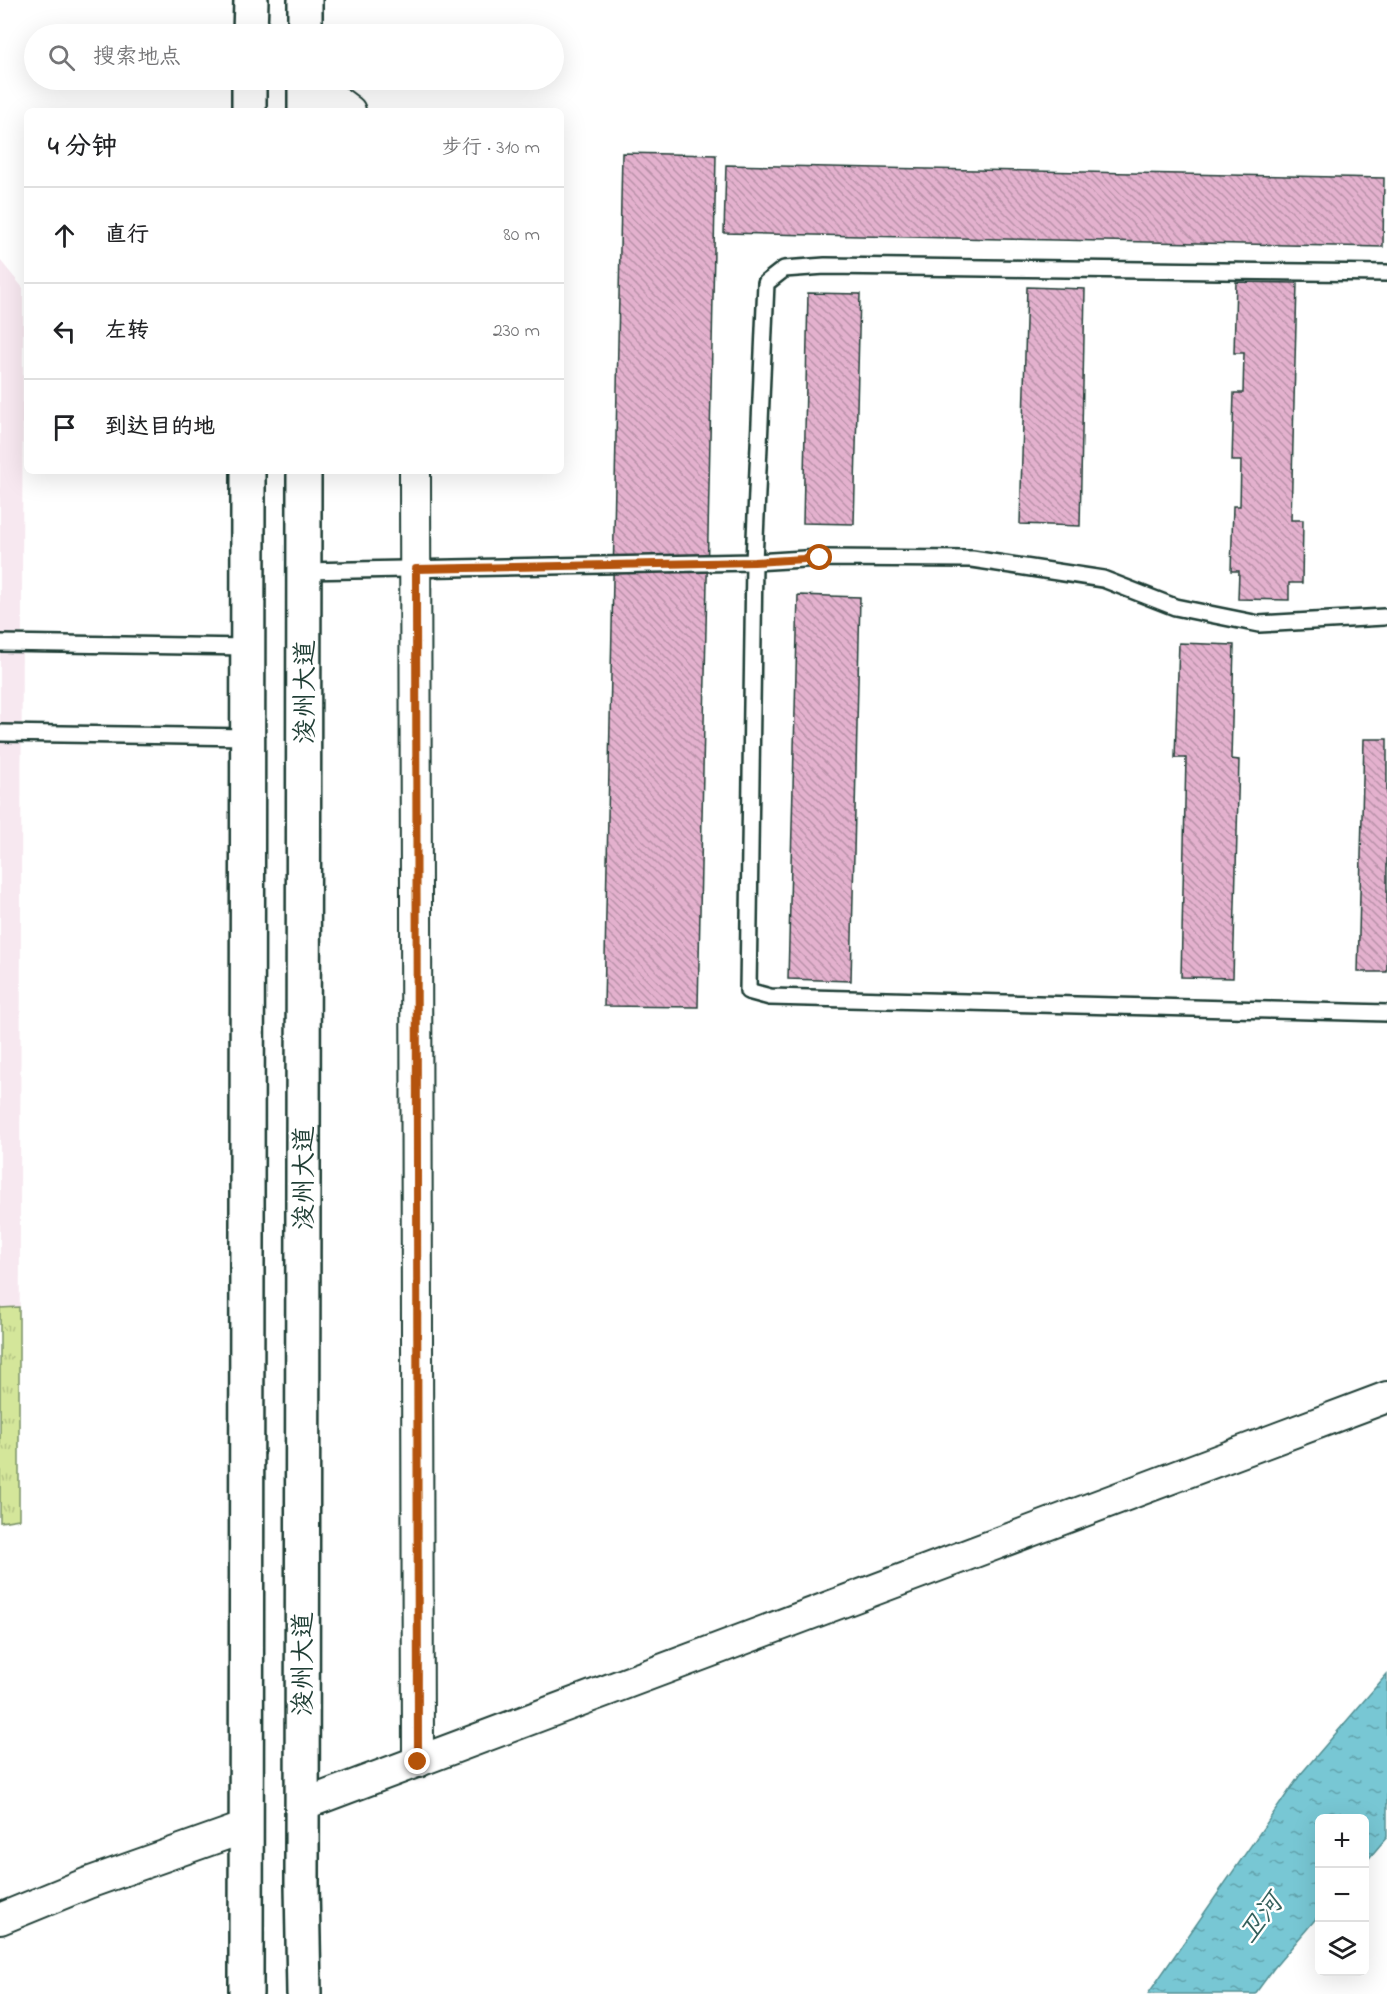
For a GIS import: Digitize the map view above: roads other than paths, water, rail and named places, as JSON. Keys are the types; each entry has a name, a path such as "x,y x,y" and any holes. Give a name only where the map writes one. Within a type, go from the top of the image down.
{"main road":[{"path":"250,24 251,0"},
{"path":"305,0 305,24"},
{"path":"249,90 249,108"},
{"path":"305,108 306,90"},
{"path":"246,1994 248,474"},
{"name":"浚州大道","path":"304,474 302,1805 304,1994"}],"street":[{"path":"321,90 346,108"},
{"path":"415,474 418,1762"},
{"path":"302,1805 1387,1397"},
{"path":"0,1919 88,1883 246,1827"}],"lane":[{"path":"1387,273 825,266 784,269 766,283 754,562 748,991 770,997 1387,1013"},
{"path":"304,571 754,562 820,558 972,559 1104,579 1175,607 1259,624 1384,616"},
{"path":"0,643 248,647"},
{"path":"0,733 248,737"}],"water":[{"name":"卫河","path":"1387,1674 1387,1837 1369,1858 1369,1814 1315,1814 1315,1920 1255,1994 1148,1994 1300,1775"}]}
